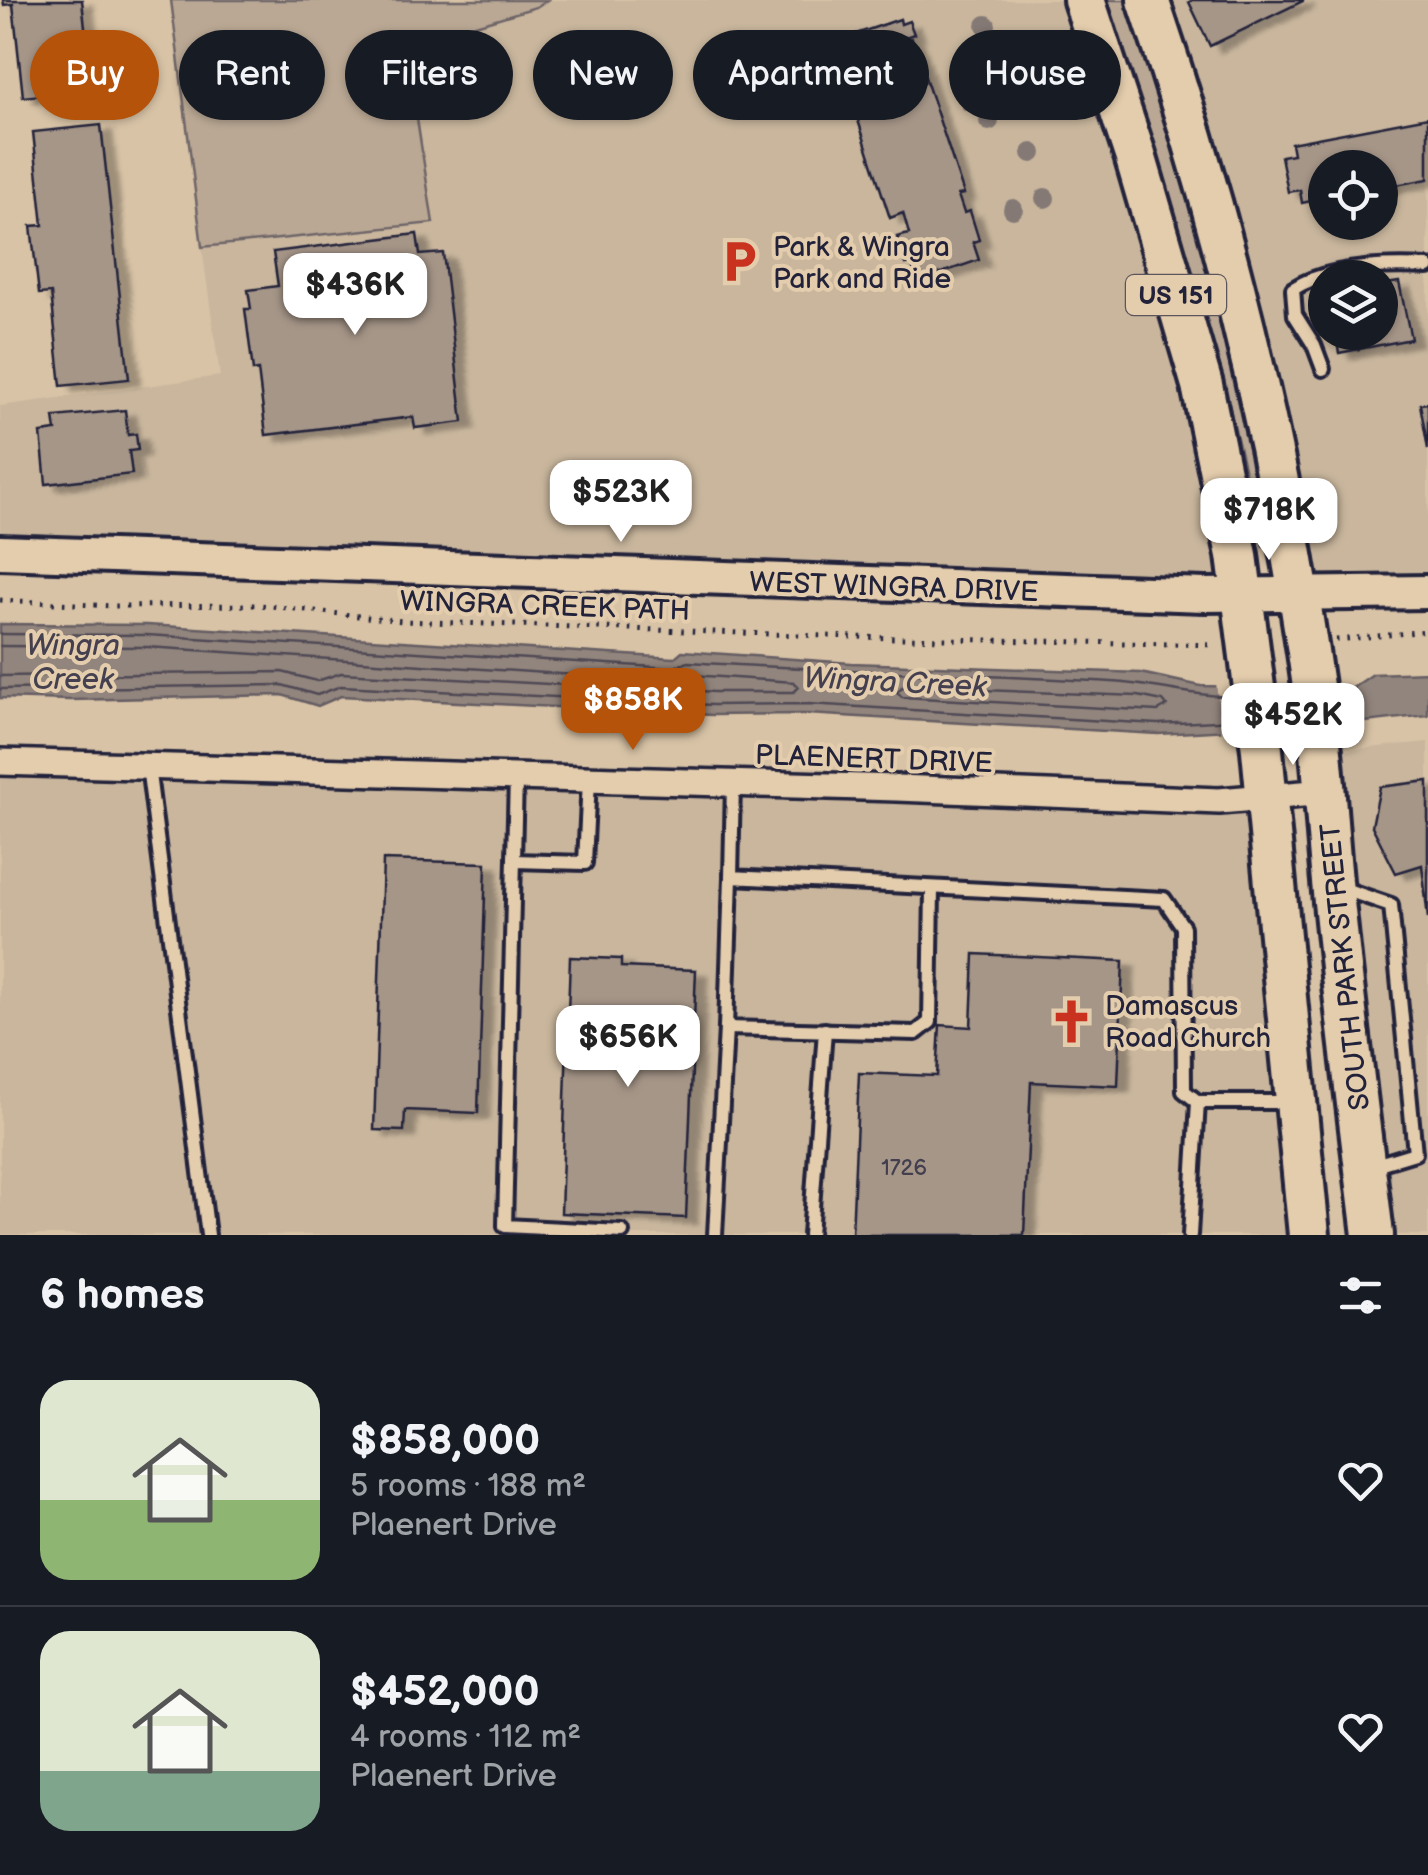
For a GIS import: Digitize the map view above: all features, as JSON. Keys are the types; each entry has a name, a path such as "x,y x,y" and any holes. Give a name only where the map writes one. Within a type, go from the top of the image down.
{"main road":[{"name":"US 151","path":"1084,0 1202,385 1237,555 1262,750 1309,1235"},
{"name":"SOUTH PARK STREET","path":"1148,0 1189,124 1243,318 1298,594 1326,792 1373,1235"}],"street":[{"name":"WEST WINGRA DRIVE","path":"0,552 1241,596 1428,592"},
{"name":"PLAENERT DRIVE","path":"0,762 1220,801 1326,792"}],"lane":[{"path":"1324,369 1295,315 1293,289 1305,282 1341,274 1402,266 1428,267"},
{"path":"148,766 208,1235"},
{"path":"516,777 505,1226 622,1232"},
{"path":"514,861 585,863 590,779"},
{"path":"715,1235 733,783"},
{"path":"730,877 1164,899 1182,926 1184,1090 1198,1102 1296,1102"},
{"path":"1333,885 1390,905 1415,1153"},
{"path":"726,1028 916,1032 930,1022 932,888"},
{"path":"810,1235 825,1030"},
{"path":"1190,1235 1198,1102"},
{"path":"1365,1168 1415,1153 1428,1144"}],"path":[{"name":"WINGRA CREEK PATH","path":"0,600 112,606 261,606 403,622 1209,645"},
{"path":"1342,640 1428,631"}],"shaded area":[{"path":"171,0 547,0 536,7 458,30 345,30 345,120 417,120 433,223 202,247 186,120 325,120 325,30 179,30 179,64"},
{"path":"547,0 1084,0 1092,30 949,30 949,120 1116,120 1241,595 0,552 0,406 220,376 202,247 432,223 417,120 513,120 513,30 458,30 536,7"},
{"path":"1101,0 1127,0 1205,257 1266,528 1263,547 1222,375 1194,303 1121,65 1121,30 1110,30"},
{"path":"1148,0 1428,0 1428,592 1298,594"},
{"path":"1428,742 1428,1235 1373,1235 1329,752"},
{"path":"0,762 1266,799 1309,1235 0,1235"}],"water":[{"name":"Wingra Creek","path":"0,624 147,625 674,658 682,651 851,663 1141,673 1201,686 1351,689 1373,674 1428,672 1428,715 1158,734 807,714 713,715 341,696 318,706 282,695 0,698"}],"pier":[{"path":"1216,682 1347,684 1353,729 1222,736"}],"building":[{"path":"3,0 82,0 85,30 30,30 30,96 23,97 13,4 4,5"},
{"path":"1303,1 1210,46 1189,2"},
{"path":"900,19 901,24 909,21 912,30 868,30"},
{"path":"929,89 964,194 958,195 964,213 970,211 979,240 973,242 979,260 918,281 911,263 906,264 897,237 909,234 903,213 890,218 858,120 929,120"},
{"path":"1428,117 1428,179 1398,185 1398,150 1308,150 1308,202 1302,203 1300,190 1288,192 1281,156 1293,154 1291,143"},
{"path":"101,125 129,379 61,386 51,293 39,294 31,226 43,225 33,132"},
{"path":"417,234 420,255 443,253 463,422 415,428 413,417 266,435 245,309 251,309 248,290 278,286 273,252"},
{"path":"1398,282 1411,339 1398,342"},
{"path":"1428,403 1428,449 1420,404"},
{"path":"125,410 128,435 136,434 138,450 129,451 132,474 46,484 41,433 56,431 54,417"},
{"path":"1428,781 1428,919 1422,865 1396,873 1372,826 1380,787"},
{"path":"383,860 486,863 478,1113 405,1110 404,1131 374,1130"},
{"path":"974,954 1123,961 1118,1086 1031,1082 1024,1235 852,1235 859,1073 937,1076 940,1025 971,1027"},
{"path":"570,957 621,959 621,967 696,970 686,1218 561,1213"}],"place":[{"name":"Park & Wingra Park and Ride","path":"740,262"},
{"name":"Damascus Road Church","path":"1072,1021"}]}
